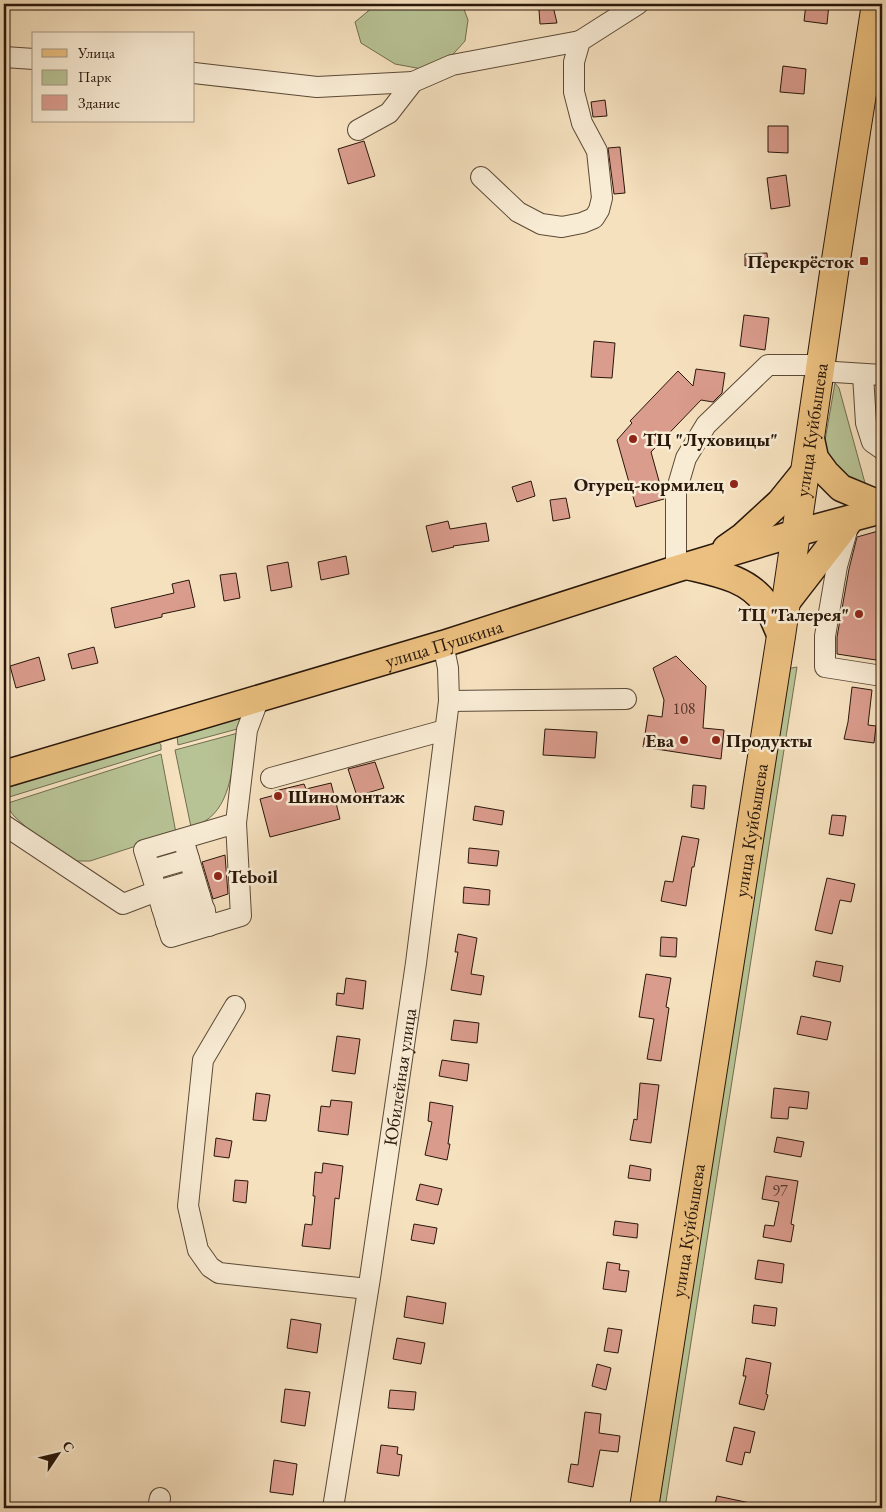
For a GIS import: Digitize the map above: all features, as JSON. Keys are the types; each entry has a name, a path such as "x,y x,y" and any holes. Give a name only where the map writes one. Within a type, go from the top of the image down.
{"highway":[{"name":"улица Куйбышева","path":"644,1508 786,604 820,368 876,47 876,4"}],"main road":[{"path":"810,439 814,458 841,488 882,506"},
{"path":"713,558 742,536 780,502 805,471"},
{"name":"улица Пушкина","path":"4,774 443,644 796,532 882,510"},
{"path":"786,604 851,519"},
{"path":"681,568 722,575 744,583 767,606 781,636"}],"street":[{"path":"195,73 317,87 413,82 452,65 580,41 638,4"},
{"path":"481,177 518,212 541,224 562,227 582,223 594,218 599,210 602,198 597,151 582,123 574,92 574,62 580,41"},
{"path":"4,57 32,59"},
{"path":"358,130 389,113 413,82"},
{"path":"681,568 676,492 686,458 706,425 768,365 820,368 871,375 882,388"},
{"path":"871,375 866,423 872,442 882,449"},
{"path":"851,519 838,566 825,636 825,667 882,676"},
{"name":"Юбилейная улица","path":"333,1508 368,1290 416,963 449,702 448,668 443,644"},
{"path":"4,826 122,904 162,907 202,903 241,916 236,823 248,730 259,698"},
{"path":"449,702 626,699"},
{"path":"271,778 445,730"},
{"path":"162,907 144,850 236,823"},
{"path":"183,839 202,903"},
{"path":"150,870 189,859"},
{"path":"162,907 202,903"},
{"path":"235,1006 203,1060 188,1206 198,1250 210,1267 220,1272 368,1290"}],"green space":[{"path":"380,4 462,4 468,20 465,41 445,63 422,69 395,64 361,43 355,22 373,7"},
{"path":"835,383 839,388 865,483 846,482 823,452"},
{"path":"797,667 665,1508 653,1508 786,669"},
{"path":"242,717 241,728 178,745 177,736"},
{"path":"238,733 230,781 221,804 214,814 205,821 191,827 175,750"},
{"path":"158,741 161,745 161,750 5,797 5,787"},
{"path":"161,754 176,833 90,861 71,861 39,839 14,816 5,804"}],"building":[{"path":"806,4 829,4 827,24 804,21"},
{"path":"553,6 557,23 540,24 539,10"},
{"path":"783,66 806,69 804,94 780,92"},
{"path":"605,100 607,116 593,117 591,102"},
{"path":"768,126 788,126 788,153 768,152"},
{"path":"364,141 375,176 348,184 338,149"},
{"path":"620,147 625,193 614,194 608,148"},
{"path":"786,175 790,206 771,209 767,178"},
{"path":"767,253 768,265 745,266 745,254"},
{"path":"744,315 769,318 765,350 740,346"},
{"path":"594,341 615,343 612,378 591,377"},
{"name":"ТЦ \"Луховицы\"","path":"696,369 725,373 722,393 713,402 701,400 651,452 664,499 636,507 617,440 632,423 630,421 678,371 693,386"},
{"path":"531,481 535,496 517,502 512,487"},
{"path":"566,498 570,518 553,521 550,500"},
{"path":"448,521 450,529 486,523 489,541 453,546 432,552 426,526"},
{"name":"ТЦ \"Галерея\"","path":"882,530 882,646 879,646 876,660 837,654 837,637 849,569 857,537"},
{"path":"346,556 349,574 321,580 318,562"},
{"path":"288,562 292,587 271,591 267,566"},
{"path":"236,573 240,598 224,601 220,575"},
{"path":"189,580 195,607 162,614 162,617 115,628 111,608 174,593 172,584"},
{"path":"94,647 98,663 72,669 68,654"},
{"path":"676,656 706,686 703,728 724,730 721,759 643,747 648,715 662,717 664,700 653,668"},
{"path":"39,657 45,680 16,688 10,666"},
{"path":"852,687 872,690 868,725 876,726 874,743 844,739"},
{"path":"545,729 597,732 595,758 543,755"},
{"path":"375,762 384,788 357,796 348,769"},
{"path":"331,783 340,819 270,837 260,799 275,795 275,791 304,784 306,789"},
{"path":"693,785 706,786 704,809 691,807"},
{"path":"475,806 504,811 502,825 473,820"},
{"path":"832,815 846,816 843,836 829,834"},
{"path":"682,836 699,839 694,867 692,867 686,906 661,901 665,881 673,882"},
{"path":"469,848 499,851 497,866 468,863"},
{"path":"225,855 228,894 213,899 202,862"},
{"path":"827,878 855,884 851,902 840,900 832,934 815,930"},
{"path":"464,887 490,890 489,905 463,903"},
{"path":"458,934 477,938 471,974 484,976 481,995 451,990 458,952 455,952"},
{"path":"661,937 677,938 676,957 660,956"},
{"path":"816,961 843,966 840,982 813,976"},
{"path":"646,974 671,978 666,1007 669,1008 661,1061 647,1059 654,1019 639,1017"},
{"path":"346,978 366,981 363,1009 336,1005 337,993 344,994"},
{"path":"801,1016 831,1022 827,1040 797,1034"},
{"path":"454,1020 479,1023 477,1043 451,1040"},
{"path":"337,1036 360,1039 355,1074 332,1071"},
{"path":"442,1060 469,1064 467,1081 439,1076"},
{"path":"640,1083 659,1085 651,1143 630,1140 634,1119 637,1120"},
{"path":"774,1088 809,1092 807,1109 789,1107 788,1119 771,1118"},
{"path":"256,1093 270,1095 266,1121 253,1120"},
{"path":"331,1100 352,1102 348,1135 318,1131 321,1106 330,1107"},
{"path":"430,1102 453,1106 447,1160 425,1155 432,1122 428,1121"},
{"path":"777,1137 804,1142 801,1157 774,1152"},
{"path":"216,1138 232,1141 229,1158 214,1156"},
{"path":"323,1163 343,1166 339,1199 335,1198 330,1249 302,1246 305,1224 312,1225 315,1172 322,1173"},
{"path":"630,1165 651,1169 650,1181 628,1178"},
{"path":"766,1176 798,1181 791,1224 794,1225 791,1242 763,1237 765,1225 774,1226 779,1202 762,1199"},
{"path":"235,1180 248,1181 246,1203 233,1201"},
{"path":"420,1184 442,1189 438,1205 416,1200"},
{"path":"615,1221 638,1224 637,1238 613,1235"},
{"path":"414,1224 437,1228 434,1244 411,1240"},
{"path":"758,1260 784,1264 782,1283 755,1279"},
{"path":"607,1262 620,1264 619,1270 629,1271 626,1292 603,1289"},
{"path":"407,1296 446,1303 443,1324 404,1317"},
{"path":"754,1305 777,1308 775,1326 752,1323"},
{"path":"291,1319 321,1324 317,1353 287,1348"},
{"path":"608,1328 622,1330 618,1353 604,1351"},
{"path":"397,1338 425,1343 421,1364 393,1359"},
{"path":"746,1358 771,1363 766,1394 768,1395 764,1410 739,1404 746,1376 743,1376"},
{"path":"597,1364 611,1368 606,1390 592,1386"},
{"path":"285,1389 310,1392 305,1426 281,1422"},
{"path":"390,1390 416,1392 414,1410 388,1408"},
{"path":"585,1412 601,1414 599,1433 620,1436 618,1452 600,1450 593,1487 568,1482 571,1464 578,1465"},
{"path":"734,1427 755,1432 750,1453 745,1452 742,1465 726,1461"},
{"path":"381,1445 398,1447 397,1454 402,1455 399,1476 377,1473"},
{"path":"274,1460 297,1464 293,1495 270,1492"},
{"path":"717,1496 750,1503 750,1508 714,1508"}],"place":[{"name":"Перекрёсток","path":"864,261"},
{"name":"ТЦ \"Луховицы\"","path":"633,439"},
{"name":"Огурец-кормилец","path":"734,484"},
{"name":"ТЦ \"Галерея\"","path":"859,614"},
{"name":"Ева","path":"684,740"},
{"name":"Продукты","path":"716,740"},
{"name":"Шиномонтаж","path":"278,796"},
{"name":"Teboil","path":"218,876"}]}
